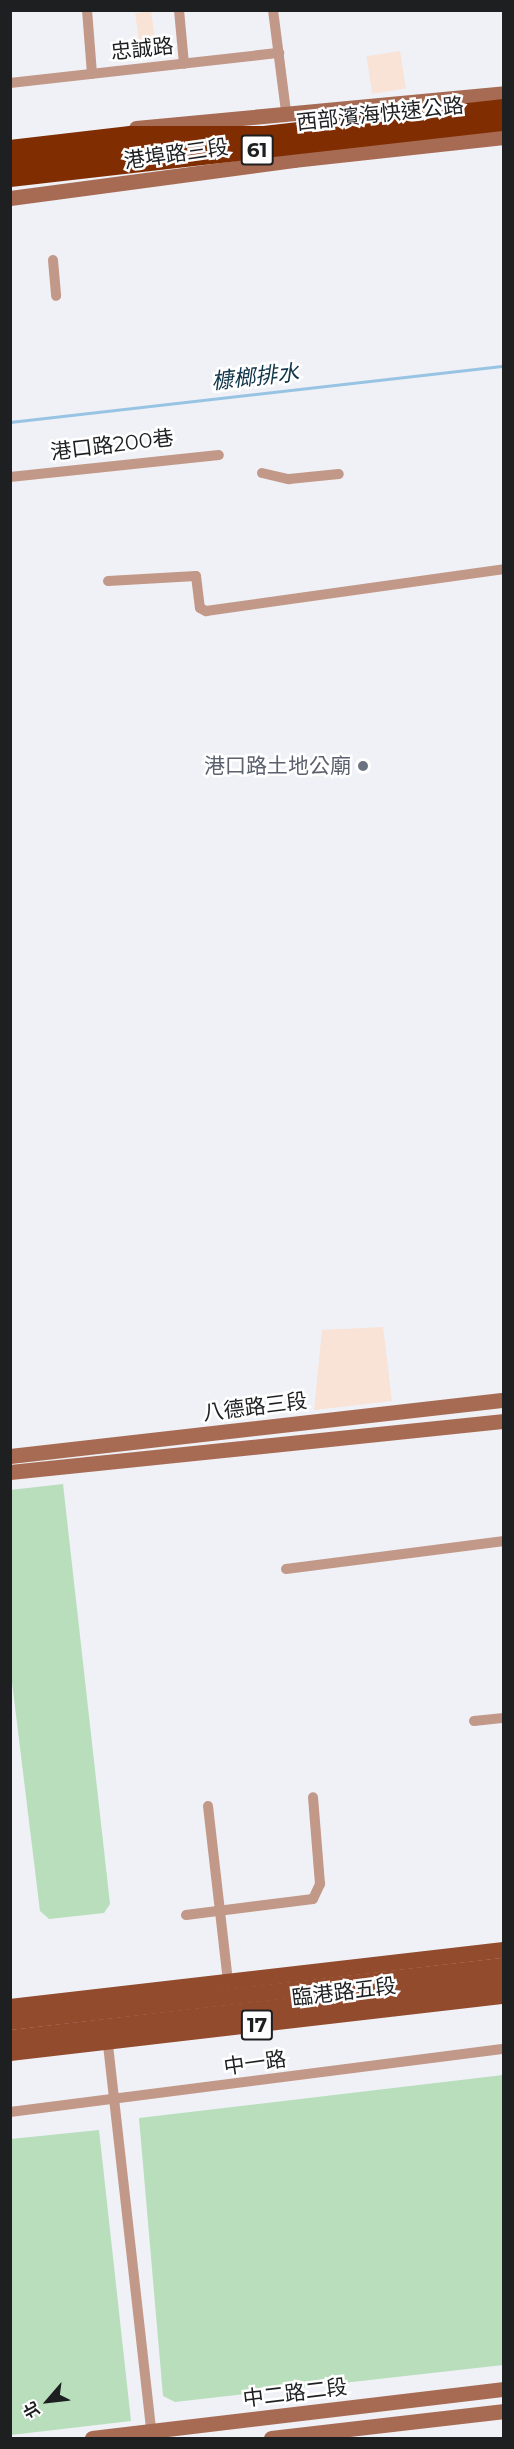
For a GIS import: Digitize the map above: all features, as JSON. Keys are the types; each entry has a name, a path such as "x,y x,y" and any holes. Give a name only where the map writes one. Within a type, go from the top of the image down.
{"highway":[{"name":"西部濱海快速公路","path":"10,164 504,108"},
{"name":"西部濱海快速公路","path":"10,178 504,122"},
{"path":"10,149 130,135 262,135"}],"main road":[{"name":"臨港路五段","path":"10,2053 228,1982 504,1950"},
{"name":"臨港路五段","path":"10,2038 106,2020 504,1966"},
{"name":"臨港路五段","path":"10,2007 106,2020 504,1981"},
{"name":"臨港路五段","path":"10,2022 106,2020 504,1996"}],"street":[{"path":"87,10 92,74"},
{"path":"179,10 184,64"},
{"path":"273,10 286,112"},
{"name":"忠誠路","path":"10,83 279,53"},
{"name":"港埠路三段","path":"10,142 286,112 378,107 504,93"},
{"name":"港埠路三段","path":"10,156 285,125 378,107"},
{"name":"港埠路三段","path":"10,198 504,137"},
{"name":"港埠路三段","path":"10,186 289,154 382,151"},
{"path":"53,260 56,296"},
{"name":"港口路200巷","path":"10,477 219,455"},
{"path":"262,473 290,479 339,474"},
{"path":"108,581 196,576 200,608 206,611 504,569"},
{"name":"八德路三段","path":"10,1456 504,1400"},
{"name":"八德路三段","path":"10,1472 504,1421"},
{"path":"286,1569 504,1541"},
{"path":"474,1721 504,1718"},
{"path":"186,1915 309,1901 316,1896 320,1884 313,1797"},
{"path":"208,1806 228,1982"},
{"path":"106,2020 151,2435"},
{"name":"中一路","path":"10,2112 114,2101 504,2049"},
{"name":"中二路二段","path":"93,2439 151,2435 504,2389"},
{"name":"中二路二段","path":"271,2439 504,2411"}],"shaded area":[{"path":"151,11 157,56 141,58 135,13"},
{"path":"400,51 406,89 372,94 366,56"},
{"path":"383,1327 392,1401 314,1410 322,1330"}],"green space":[{"path":"63,1484 110,1904 104,1913 49,1919 40,1911 11,1674 10,1490"},
{"path":"503,2075 503,2365 175,2402 163,2396 139,2118"},
{"path":"99,2130 131,2421 11,2435 11,2139"}],"waterway":[{"name":"槺榔排水","path":"10,422 504,366"}],"place":[{"name":"港口路土地公廟","path":"363,766"}]}
